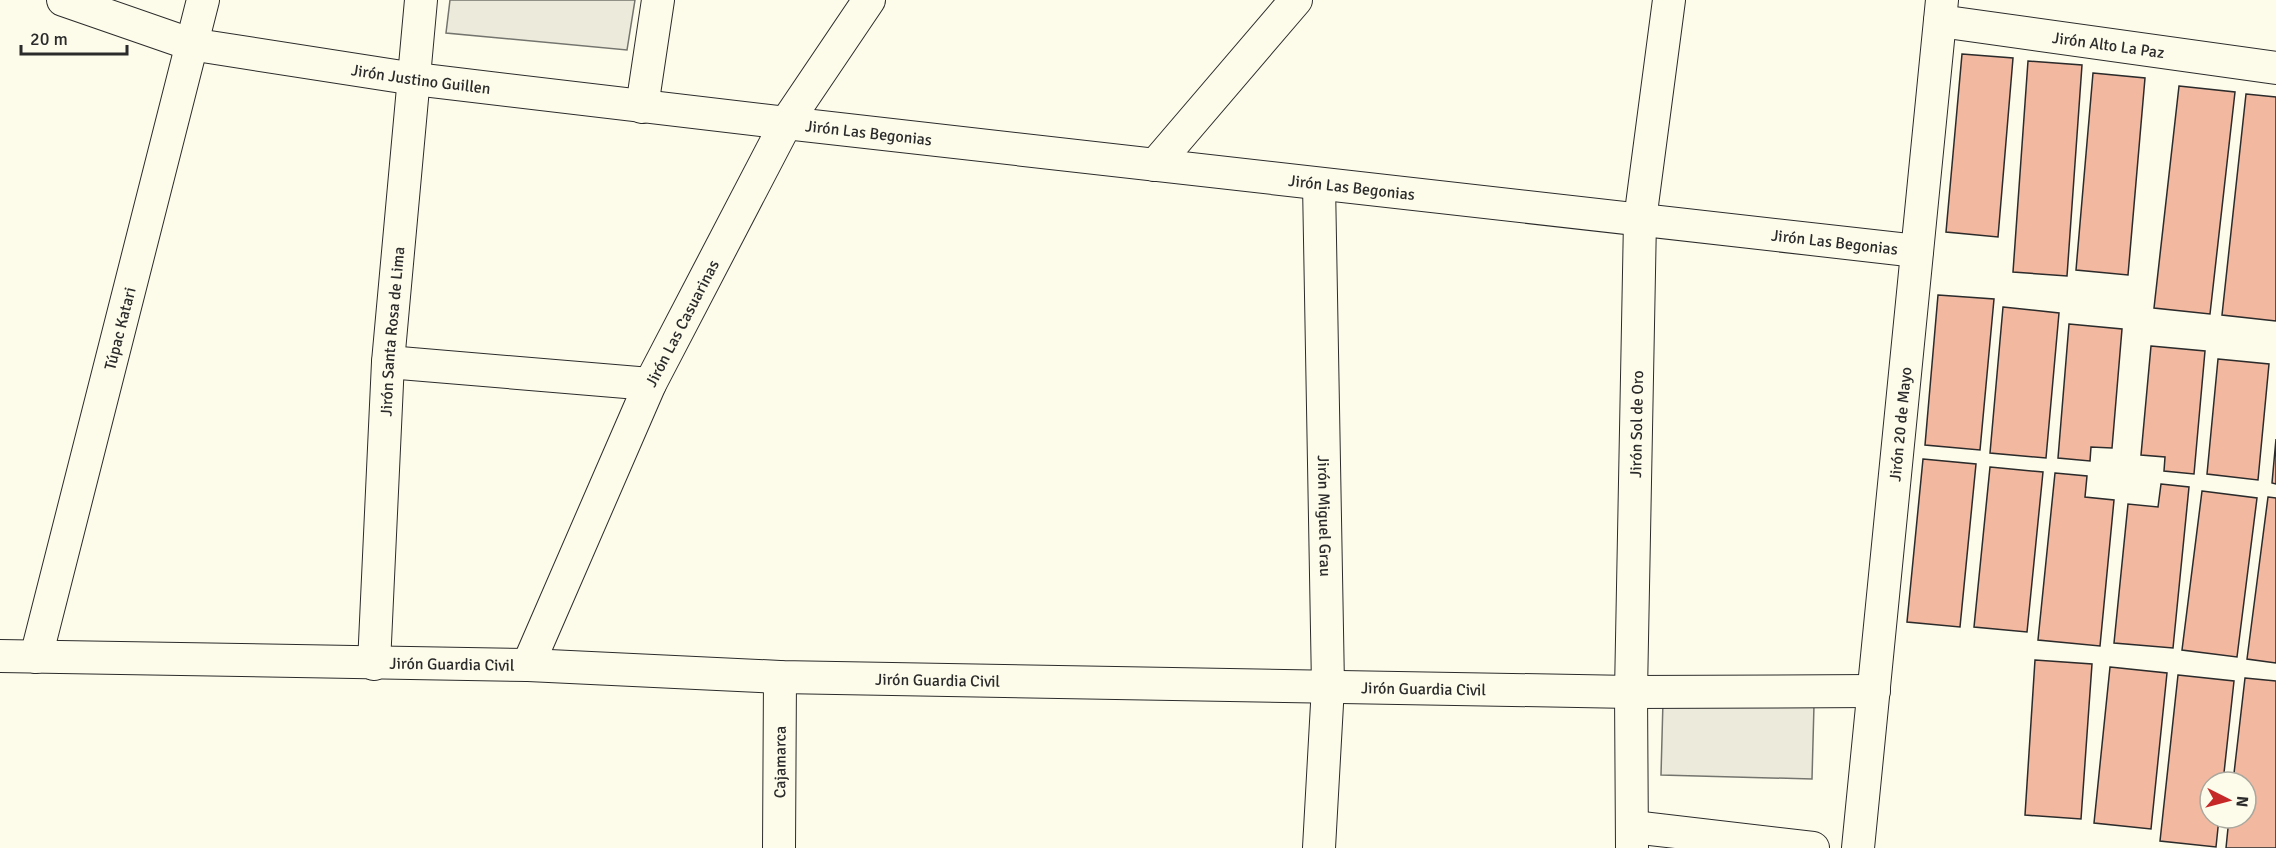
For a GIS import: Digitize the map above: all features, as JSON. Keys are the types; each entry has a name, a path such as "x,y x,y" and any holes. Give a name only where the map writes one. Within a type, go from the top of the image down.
{"street":[{"name":"Jirón Justino Guillen","path":"63,0 190,44 415,79 786,123"},
{"name":"Túpac Katari","path":"36,657 202,0"},
{"name":"Jirón Santa Rosa de Lima","path":"374,664 388,362 422,0"},
{"path":"642,106 658,0"},
{"name":"Jirón Las Casuarinas","path":"528,665 650,384 786,123 869,0"},
{"path":"1155,165 1296,0"},
{"name":"Jirón Sol de Oro","path":"1632,837 1631,692 1640,220 1669,0"},
{"name":"Jirón Alto La Paz","path":"1941,10 2276,68"},
{"name":"Jirón 20 de Mayo","path":"1858,848 1941,10"},
{"name":"Jirón Las Begonias","path":"786,123 1917,251"},
{"name":"Jirón Miguel Grau","path":"1318,184 1328,686 1319,848"},
{"path":"388,362 650,384"},
{"name":"Jirón Guardia Civil","path":"0,656 528,665 780,677 1631,692 1874,691"},
{"name":"Cajamarca","path":"779,848 780,677"},
{"path":"1632,837 1813,848"}],"shaded area":[{"path":"450,0 635,0 627,50 446,33"},
{"path":"1663,701 1814,705 1812,779 1661,775"}],"building":[{"path":"1962,54 2013,58 1998,237 1946,232"},
{"path":"2028,61 2082,65 2067,276 2013,272"},
{"path":"2093,73 2145,78 2128,275 2076,270"},
{"path":"2179,86 2235,92 2210,314 2154,308"},
{"path":"2246,94 2276,97 2276,321 2222,315"},
{"path":"1938,295 1994,299 1980,450 1925,445"},
{"path":"2003,307 2059,313 2046,458 1990,453"},
{"path":"2069,324 2122,329 2112,448 2091,447 2090,461 2058,458"},
{"path":"2151,346 2205,351 2194,474 2164,471 2165,457 2141,455"},
{"path":"2218,359 2269,364 2258,480 2207,474"},
{"path":"2276,439 2276,484 2272,483"},
{"path":"1923,459 1976,464 1960,627 1907,622"},
{"path":"1990,467 2043,472 2027,632 1974,627"},
{"path":"2055,473 2087,476 2085,497 2114,500 2100,646 2038,640"},
{"path":"2161,484 2189,487 2173,648 2114,643 2128,504 2158,507"},
{"path":"2202,491 2257,498 2237,657 2182,650"},
{"path":"2268,497 2276,498 2276,663 2247,659"},
{"path":"2035,660 2092,664 2081,819 2025,815"},
{"path":"2110,667 2167,673 2151,829 2094,823"},
{"path":"2178,675 2234,681 2224,770 2198,770 2198,830 2218,830 2216,847 2160,841"},
{"path":"2245,678 2276,681 2276,848 2226,848 2228,830 2258,830 2258,770 2234,770"}]}
